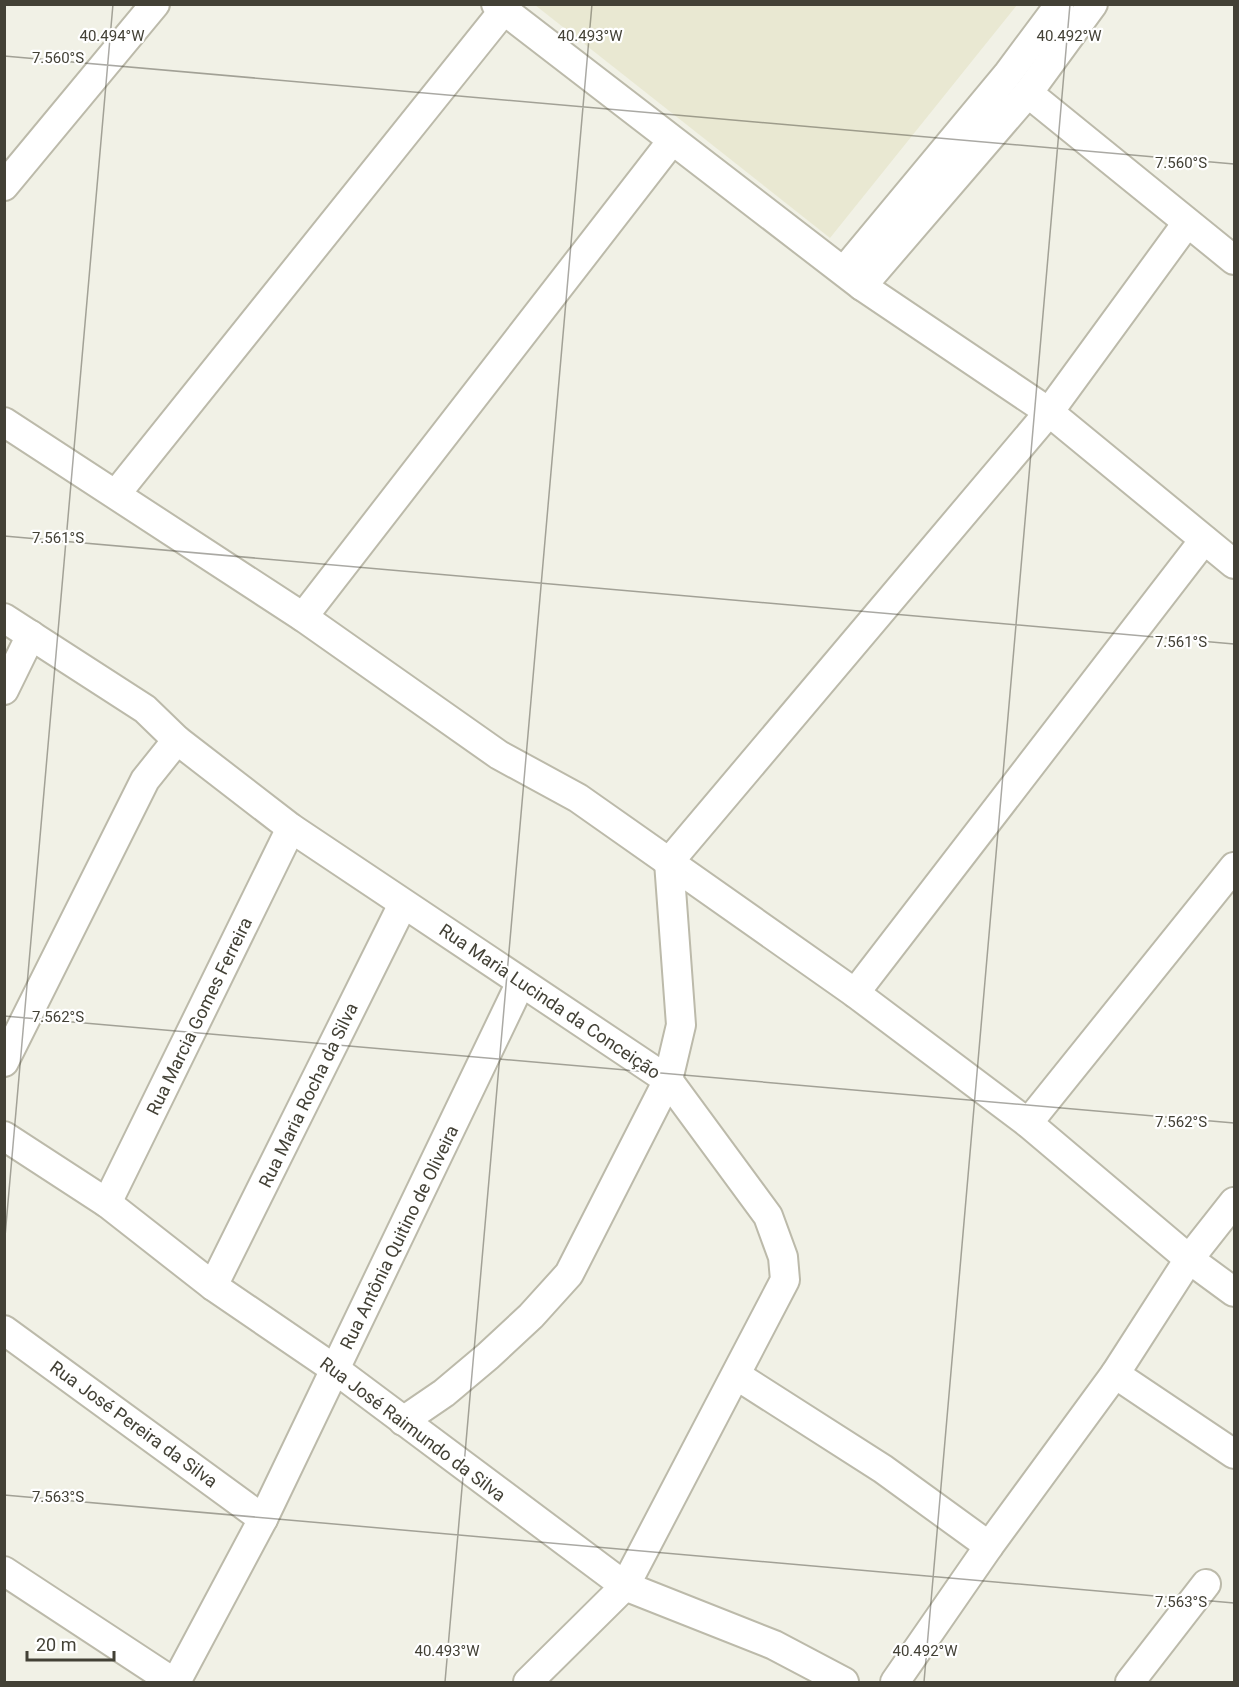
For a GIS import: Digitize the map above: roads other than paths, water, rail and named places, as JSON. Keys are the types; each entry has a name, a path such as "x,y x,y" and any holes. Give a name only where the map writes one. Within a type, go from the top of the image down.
{"street":[{"path":"4,186 155,4"},
{"path":"853,279 1060,4"},
{"path":"853,279 1028,93 1093,4"},
{"path":"116,494 500,7 671,142 853,279 1049,411 1234,564"},
{"path":"1028,93 1234,261"},
{"path":"303,617 671,142"},
{"path":"403,1421 444,1394 488,1356 531,1316 569,1274 668,1080 681,1025 669,862 1049,411 1187,223"},
{"path":"4,422 303,617 499,755 578,798 855,993 1028,1123 1189,1259 1234,1292"},
{"path":"855,993 1204,540"},
{"name":"Rua Maria Lucinda da Conceição","path":"4,618 145,709 177,740 291,828 668,1080 768,1216 783,1257 785,1280 625,1586 533,1681"},
{"path":"4,690 31,635"},
{"path":"4,1062 145,780 177,740"},
{"name":"Rua Marcia Gomes Ferreira","path":"107,1203 291,828"},
{"path":"1028,1123 1234,867"},
{"name":"Rua Maria Rocha da Silva","path":"213,1286 403,904"},
{"name":"Rua Antônia Quitino de Oliveira","path":"174,1683 263,1519 521,982"},
{"name":"Rua José Raimundo da Silva","path":"4,1136 107,1203 213,1286 336,1370 625,1586 774,1645 844,1683"},
{"path":"895,1683 989,1546 1115,1374 1189,1259 1234,1202"},
{"name":"Rua José Pereira da Silva","path":"4,1330 263,1519"},
{"path":"1115,1374 1234,1454"},
{"path":"736,1375 883,1469 989,1546"},
{"path":"4,1571 174,1683"},
{"path":"1130,1683 1206,1584"}]}
